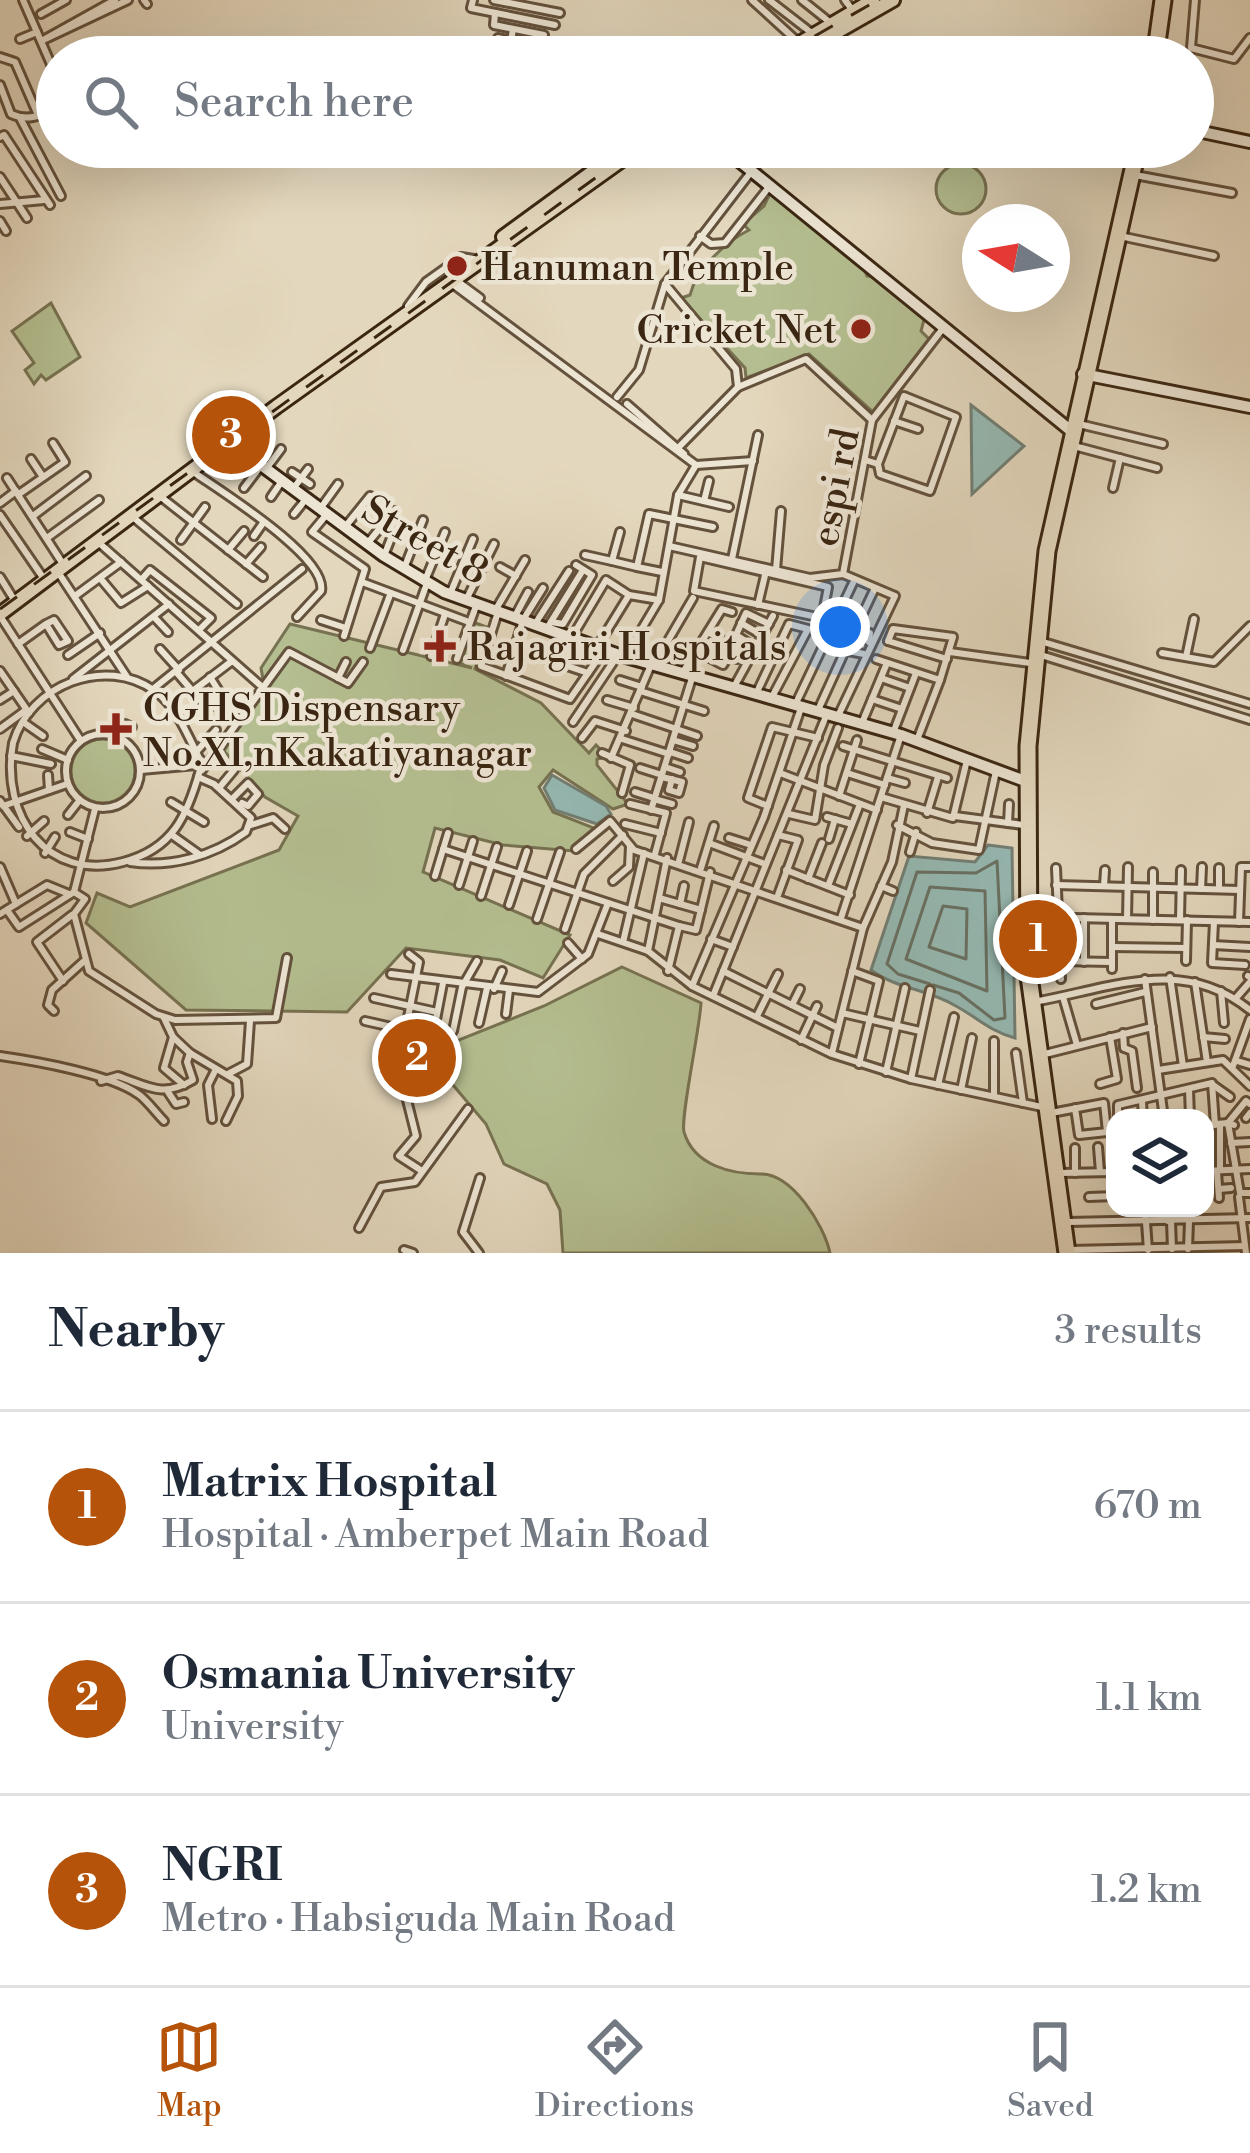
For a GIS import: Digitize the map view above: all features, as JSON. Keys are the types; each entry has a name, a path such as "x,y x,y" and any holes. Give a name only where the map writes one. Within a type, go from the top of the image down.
{"highway":[{"path":"1155,36 1159,0"},
{"path":"1065,1252 1032,996 1025,782 1037,604 1131,168"},
{"path":"1085,374 1133,168"},
{"path":"1034,652 1037,604"},
{"path":"1025,782 1015,824 1048,1109 1067,1173 1065,1252"}],"main road":[{"path":"823,36 893,0"},
{"path":"814,35 860,3"},
{"path":"0,612 408,306 604,168"},
{"path":"0,612 606,168"}],"street":[{"path":"23,0 40,36"},
{"path":"41,14 66,0"},
{"path":"91,0 97,12"},
{"path":"62,30 128,0"},
{"path":"473,0 471,8 555,25"},
{"path":"495,0 537,4 557,12 562,0"},
{"path":"752,0 784,36"},
{"path":"769,0 814,35"},
{"path":"802,0 832,25"},
{"path":"1192,36 1195,0"},
{"path":"115,2 122,17"},
{"path":"512,16 516,2"},
{"path":"495,13 494,25 544,35"},
{"path":"532,32 535,21"},
{"path":"512,36 513,28"},
{"path":"20,39 38,32"},
{"path":"1214,54 1234,59 1250,38"},
{"path":"0,56 15,62 36,111"},
{"path":"0,85 11,114 36,116"},
{"path":"20,118 36,148"},
{"path":"1214,133 1250,140"},
{"path":"0,137 4,135 48,203 0,204"},
{"path":"46,168 61,196"},
{"path":"749,168 1074,433 1120,458 1157,468"},
{"path":"750,168 922,312"},
{"path":"617,397 639,370 665,284 752,171"},
{"path":"1132,174 1232,193"},
{"path":"0,177 27,218"},
{"path":"700,236 711,244 725,242 770,186"},
{"path":"0,221 7,231"},
{"path":"1117,235 1214,256"},
{"path":"454,282 617,397 696,465 753,461"},
{"path":"665,284 736,368 738,387"},
{"name":"espi rd","path":"668,546 805,579 842,574 872,420 944,327"},
{"path":"677,448 738,387 810,359 872,420"},
{"path":"1085,374 1250,407"},
{"path":"594,382 677,448"},
{"path":"904,396 958,421 930,491 880,474 878,464 904,396"},
{"path":"894,421 918,429"},
{"path":"1074,433 1163,444"},
{"path":"758,435 738,563 700,557 692,589 820,619 829,589 805,579"},
{"name":"Street 8","path":"230,442 292,480 306,499 404,570 450,595 687,677 917,740 1025,782"},
{"path":"0,503 65,462 52,443"},
{"path":"244,488 281,449"},
{"path":"1113,488 1120,458"},
{"path":"31,459 43,477"},
{"path":"865,460 878,464"},
{"path":"573,722 658,600 678,495 696,465"},
{"path":"271,497 308,469"},
{"path":"192,470 263,523 322,577 321,591 297,617"},
{"path":"33,515 86,476"},
{"path":"7,478 64,563 75,596 127,677"},
{"path":"292,480 310,484"},
{"path":"704,501 709,481"},
{"path":"321,620 345,633 362,582 363,567 309,534 338,484"},
{"path":"158,495 260,571"},
{"path":"678,495 729,507"},
{"path":"345,527 370,496"},
{"path":"294,514 306,499"},
{"path":"47,538 99,500"},
{"path":"182,540 205,507"},
{"path":"367,544 394,511"},
{"path":"758,606 781,511"},
{"path":"637,567 649,514 713,527"},
{"path":"0,515 42,577"},
{"path":"131,516 237,604"},
{"path":"404,570 423,520"},
{"path":"254,536 263,523"},
{"path":"228,550 244,531"},
{"path":"403,650 445,532"},
{"path":"612,561 620,532"},
{"path":"384,556 393,533"},
{"path":"450,595 473,539"},
{"path":"98,542 260,685"},
{"path":"458,659 471,603 494,544"},
{"path":"246,563 261,547"},
{"path":"585,555 662,572"},
{"path":"526,560 496,612 481,666 572,699 629,595"},
{"path":"75,596 121,562"},
{"path":"500,567 516,577"},
{"path":"506,676 514,648 576,568 534,622"},
{"path":"153,689 302,569"},
{"path":"100,578 121,603 145,583 150,570 211,618 200,629"},
{"path":"713,997 818,738 864,660 894,592 854,583 842,574"},
{"path":"0,577 14,598"},
{"path":"572,638 606,580 629,595 658,600"},
{"path":"362,582 470,622"},
{"path":"692,986 748,844 768,806 799,704 854,583"},
{"path":"534,622 543,588"},
{"path":"789,814 815,820 843,652 875,588"},
{"path":"528,592 534,622"},
{"path":"370,648 390,594"},
{"path":"611,758 652,666 693,598"},
{"path":"0,729 169,604"},
{"path":"651,810 685,705 687,677 696,651 723,608 731,611"},
{"path":"0,612 82,741"},
{"path":"734,688 771,620 748,612 736,634 756,647"},
{"path":"431,656 445,613"},
{"path":"154,617 168,632"},
{"path":"837,617 871,634 864,656 843,652"},
{"path":"1186,657 1194,619"},
{"path":"741,623 763,636"},
{"path":"18,644 46,624"},
{"path":"756,694 789,624 808,629 772,697"},
{"path":"854,626 886,640 949,655 1034,652 1250,704"},
{"path":"1162,653 1216,661 1250,626"},
{"path":"886,640 893,629 952,637 917,740"},
{"path":"708,632 741,652"},
{"path":"68,655 100,633"},
{"path":"696,651 723,665 746,642"},
{"path":"823,646 864,660"},
{"path":"514,648 588,673"},
{"path":"160,650 212,709 220,693 210,677"},
{"path":"141,770 200,765 289,652 350,683 363,662"},
{"path":"1034,652 1250,720"},
{"path":"876,659 940,680"},
{"path":"194,689 232,661"},
{"path":"338,678 346,662"},
{"path":"862,723 887,663"},
{"path":"0,670 28,711"},
{"path":"841,918 893,762 902,709 916,673"},
{"path":"72,680 127,677 153,689 178,716 200,765 251,818 254,842"},
{"path":"881,678 910,688"},
{"path":"620,680 704,711"},
{"path":"0,700 14,691"},
{"path":"872,699 902,709"},
{"path":"607,700 698,736"},
{"path":"28,711 11,756 4,806 45,853 82,868 127,861 170,863 231,843 250,827 273,818 285,829"},
{"path":"582,739 595,721 688,758"},
{"path":"22,722 42,733"},
{"path":"119,737 124,725 132,728"},
{"path":"768,806 748,798 772,727 818,738"},
{"path":"127,861 172,835 189,809 200,765 216,730"},
{"path":"103,734 119,737 135,751 141,770 137,788 124,802 95,809 80,801 68,784 68,760 82,741 103,734"},
{"path":"674,740 693,746"},
{"path":"839,796 857,740"},
{"path":"844,746 942,777 927,813"},
{"path":"42,749 68,760"},
{"path":"602,753 630,765 622,793"},
{"path":"11,756 51,764"},
{"path":"953,816 968,759"},
{"path":"640,768 680,772"},
{"path":"219,788 234,770"},
{"path":"897,826 932,843 979,850 996,771"},
{"path":"663,773 672,779"},
{"path":"780,773 878,810"},
{"path":"847,773 905,783"},
{"path":"48,775 49,790"},
{"path":"4,806 68,784"},
{"path":"635,792 672,804"},
{"path":"881,797 927,813 1015,824 1009,804"},
{"path":"68,815 80,801"},
{"path":"171,802 204,822"},
{"path":"630,804 666,813 655,854"},
{"path":"828,886 860,804"},
{"path":"832,1054 863,928 892,862 904,805"},
{"path":"63,981 37,944 85,904 72,893 47,886 4,912 19,927 72,893 95,809"},
{"path":"808,879 831,818 852,824"},
{"path":"576,850 610,820 630,846 644,853 701,868 863,928"},
{"path":"24,833 44,821"},
{"path":"680,904 688,822"},
{"path":"625,824 661,833"},
{"path":"701,868 714,826"},
{"path":"70,832 88,839"},
{"path":"435,876 448,832"},
{"path":"910,852 916,832"},
{"path":"172,835 200,855"},
{"path":"778,835 798,840 778,895"},
{"path":"565,929 588,869 623,836"},
{"path":"45,853 55,837"},
{"path":"729,838 748,844"},
{"path":"459,885 473,841"},
{"path":"709,843 764,864"},
{"path":"613,881 628,867 630,846"},
{"path":"481,896 497,847"},
{"path":"443,849 694,932 710,872"},
{"path":"509,904 527,851"},
{"path":"537,919 560,852"},
{"path":"623,942 644,853"},
{"path":"648,951 667,858"},
{"path":"0,867 16,904"},
{"path":"1127,919 1128,867"},
{"path":"1202,867 1202,889"},
{"path":"1239,922 1241,867 1250,867"},
{"path":"1056,868 1061,979"},
{"path":"1219,868 1219,889"},
{"path":"786,870 850,895"},
{"path":"1104,886 1105,870"},
{"path":"1180,870 1186,961"},
{"path":"1153,872 1153,920"},
{"path":"1056,885 1082,881 1104,886 1240,890"},
{"path":"881,886 893,891"},
{"path":"705,894 726,901"},
{"path":"659,898 718,922"},
{"path":"391,974 461,987 546,989 582,959 598,934 608,902"},
{"path":"74,914 89,971 163,1016 276,1018 287,958"},
{"path":"1027,917 1250,922"},
{"path":"1084,918 1084,962"},
{"path":"1059,962 1112,966 1112,919"},
{"path":"1214,921 1212,964 1245,964"},
{"path":"668,971 679,926"},
{"path":"598,934 648,951 692,986 832,1054 911,1079 1048,1109 1103,1103 1107,1132 1079,1136 1075,1108"},
{"path":"711,939 733,947"},
{"path":"568,943 582,959"},
{"path":"1213,945 1250,947"},
{"path":"1112,947 1186,948"},
{"path":"409,954 419,961 405,1036 410,1069 405,1091 416,1136 399,1156 422,1171"},
{"path":"453,1031 461,987 477,961"},
{"path":"54,1011 48,997 83,962"},
{"path":"479,1023 490,988 502,971"},
{"path":"723,971 838,1028"},
{"path":"852,971 879,981 859,1064"},
{"path":"757,1016 778,974"},
{"path":"1032,996 1063,996 1170,977 1221,988 1250,1010"},
{"path":"1170,977 1183,1066"},
{"path":"1144,978 1163,1109"},
{"path":"1235,998 1249,978"},
{"path":"1195,982 1207,1062"},
{"path":"434,1030 443,983"},
{"path":"886,1072 905,988"},
{"path":"1221,988 1224,1023"},
{"path":"792,1005 800,989"},
{"path":"506,1014 509,990"},
{"path":"911,1079 930,991"},
{"path":"1096,1004 1146,992"},
{"path":"1063,996 1077,1045"},
{"path":"374,998 437,1012"},
{"path":"801,1040 818,1006"},
{"path":"842,1012 921,1031"},
{"path":"163,1016 173,1037 190,1053 235,1078 239,1088 226,1121"},
{"path":"938,1085 953,1017"},
{"path":"212,1119 208,1085 220,1072 247,1064 250,1019"},
{"path":"1233,1063 1250,1019"},
{"path":"365,1021 405,1036"},
{"path":"1042,1055 1151,1027"},
{"path":"1123,1033 1124,1048 1132,1051 1137,1088"},
{"path":"1100,1084 1117,1079 1110,1036"},
{"path":"173,1037 164,1068 193,1094"},
{"path":"1203,1037 1225,1039"},
{"path":"961,1090 972,1038"},
{"path":"994,1041 990,1061 994,1096"},
{"path":"0,1056 58,1064 100,1082 154,1093 187,1084 194,1073 187,1062 190,1053"},
{"path":"1016,1053 1023,1102"},
{"path":"1157,1070 1207,1062 1250,1066"},
{"path":"1233,1063 1250,1086"},
{"path":"100,1082 118,1076 139,1089 164,1121"},
{"path":"1213,1085 1220,1124 1219,1194 1231,1188"},
{"path":"1115,1109 1213,1085 1230,1096"},
{"path":"1189,1089 1190,1109"},
{"path":"168,1092 176,1104 184,1102"},
{"path":"1142,1101 1142,1109"},
{"path":"1220,1124 1246,1101 1249,1112"},
{"path":"359,1228 381,1186 412,1185 468,1109"},
{"path":"1220,1124 1231,1143 1240,1194 1250,1193"},
{"path":"1231,1143 1250,1142"},
{"path":"1098,1147 1100,1172"},
{"path":"1075,1148 1067,1173 1106,1172"},
{"path":"1214,1170 1250,1172"},
{"path":"479,1253 463,1232 480,1178"},
{"path":"1089,1198 1106,1197"},
{"path":"1065,1252 1245,1250 1246,1218 1239,1197"},
{"path":"1146,1217 1148,1250"},
{"path":"1168,1217 1172,1251"},
{"path":"1189,1251 1190,1217"},
{"path":"1064,1222 1246,1218"}],"green space":[{"path":"973,168 986,189 980,204 962,204 961,214 944,206 936,189 944,172"},
{"path":"772,189 864,268 867,276 877,277 925,316 921,331 929,339 873,412 809,354 746,378 745,368 681,298 690,295 713,258 749,230 743,224 764,206"},
{"path":"51,303 80,357 46,380 41,375 34,384 25,370 34,363 12,331"},
{"path":"473,622 489,628 475,669 541,703 589,753 596,745 608,757 597,759 597,765 628,804 613,809 553,770 539,787 553,812 594,828 574,851 503,845 435,828 423,872 570,935 543,978 500,960 406,948 347,1012 186,1010 86,923 97,893 130,907 279,850 298,816 265,797 224,751 264,685 261,668 290,624 472,668 459,663"},
{"path":"103,739 125,749 135,771 125,793 103,803 81,793 71,771 81,749"},
{"path":"622,967 701,1003 684,1124 689,1144 715,1166 784,1182 814,1215 830,1253 563,1253 560,1210 547,1184 504,1164 486,1124 426,1053 544,1006"}],"water":[{"path":"971,405 1024,446 972,494"},
{"path":"552,775 606,806 611,814 597,824 555,810 544,788"},
{"path":"988,845 1012,848 1015,1038 944,1000 871,970 909,856 975,862"}],"railway":[{"path":"815,36 878,0"},
{"path":"0,609 609,168"}],"place":[{"name":"Hanuman Temple","path":"457,266"},
{"name":"Cricket Net","path":"861,329"},
{"name":"NGRI","path":"231,435"},
{"name":"Rajagiri Hospitals","path":"440,646"},
{"name":"CGHS Dispensary No.XI,nKakatiyanagar","path":"116,729"},
{"name":"Matrix Hospital","path":"1038,939"},
{"name":"Osmania University","path":"417,1058"}]}
